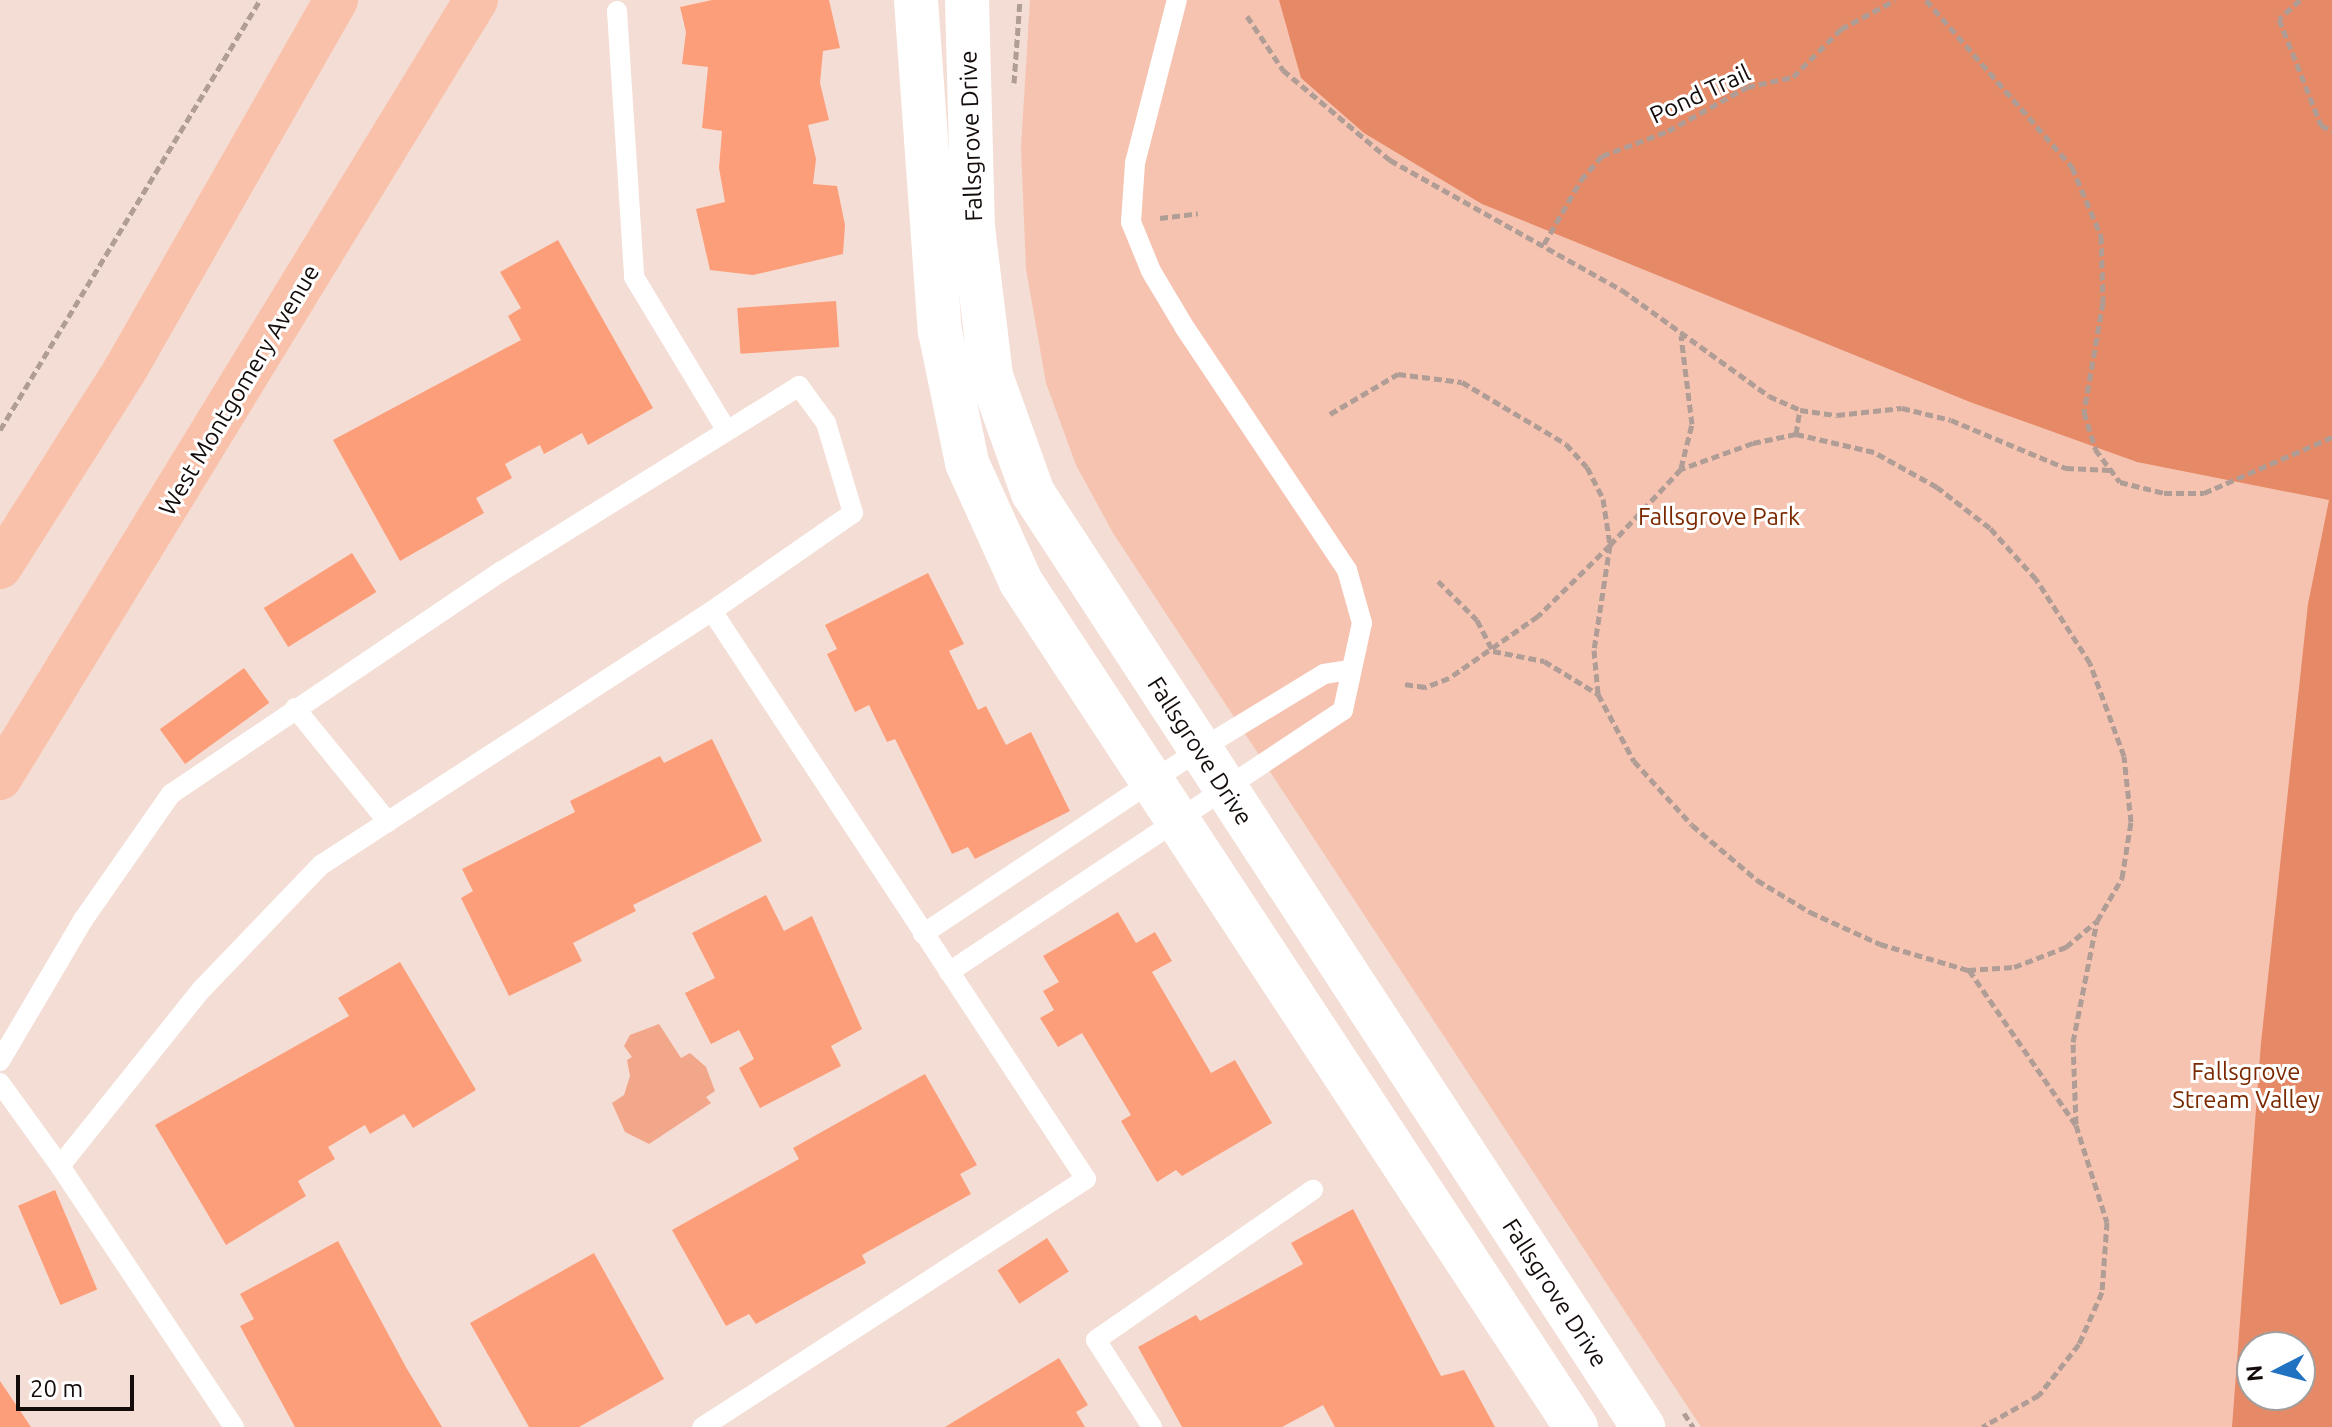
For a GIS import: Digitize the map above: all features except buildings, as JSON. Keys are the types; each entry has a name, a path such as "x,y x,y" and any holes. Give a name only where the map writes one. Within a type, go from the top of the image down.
{"main road":[{"path":"0,567 125,370 336,0"},
{"name":"West Montgomery Avenue","path":"0,778 476,0"}],"street":[{"name":"Fallsgrove Drive","path":"916,0 940,331 967,463 1021,582 1576,1427"},
{"name":"Fallsgrove Drive","path":"967,0 973,227 991,376 1033,493 1643,1427"}],"lane":[{"path":"949,972 1343,710 1362,623 1347,570 1185,328 1151,271 1131,222 1135,163 1177,0"},
{"path":"617,11 634,277 725,428"},
{"path":"0,1061 83,920 171,794 295,708 725,428 799,386 826,423 853,513 712,611 321,865 202,989 60,1166"},
{"path":"702,1427 1086,1179 712,611"},
{"path":"923,934 1199,750 1324,674 1350,670"},
{"path":"295,708 388,822"},
{"path":"0,1083 60,1166 234,1427"},
{"path":"1152,1427 1096,1340 1313,1190"}],"path":[{"path":"0,430 260,0"},
{"name":"Pond Trail","path":"1544,244 1581,180 1602,156 1668,131 1747,87 1793,77 1841,29 1895,0"},
{"path":"1926,0 2072,167 2101,236 2103,302 2084,412 2095,449 2120,482 2164,493 2204,493 2332,437"},
{"path":"2300,0 2279,19 2321,125 2332,131"},
{"path":"1247,16 1283,70 1329,114 1390,160 1622,290 1769,396 1800,410 1837,415 1902,408 1951,420 2066,468 2111,470"},
{"path":"1681,335 1692,424 1681,469"},
{"path":"1330,414 1398,374 1462,382 1566,444 1587,467 1603,499 1610,545 1594,650 1598,694 1634,761 1692,825 1757,880 1810,912 1880,944 1968,970 2014,967 2066,947 2097,921"},
{"path":"1796,434 1800,410"},
{"path":"1404,684 1425,687 1449,678 1493,651 1538,616 1681,469 1753,443 1796,434 1874,452 1937,487 1990,528 2036,579 2090,663 2109,703 2124,756 2131,822 2122,878 2097,921 2075,1030 2076,1125 2107,1222 2102,1292 2079,1344 2039,1395 1982,1427"},
{"path":"1438,581 1477,620 1493,651"},
{"path":"1493,651 1544,661 1598,694"},
{"path":"1968,970 2076,1125"}],"green space":[{"name":"Fallsgrove Park","path":"1030,0 2332,0 2332,1427 1701,1427 1113,533 1076,465 1046,383 1026,269 1021,147"}],"shaded area":[{"path":"1279,0 2332,0 2332,1427 2232,1427 2236,1374 2236,1411 2316,1411 2316,1331 2239,1331 2261,1043 2308,604 2329,500 2137,462 1970,402 1482,204 1364,133 1301,78"},
{"path":"659,1024 681,1058 690,1053 706,1067 715,1091 706,1097 711,1103 649,1144 625,1132 612,1103 624,1095 630,1076 627,1060 632,1057 624,1046 630,1035"}],"park label":[{"name":"Fallsgrove Stream Valley","path":"2246,1086"}]}
